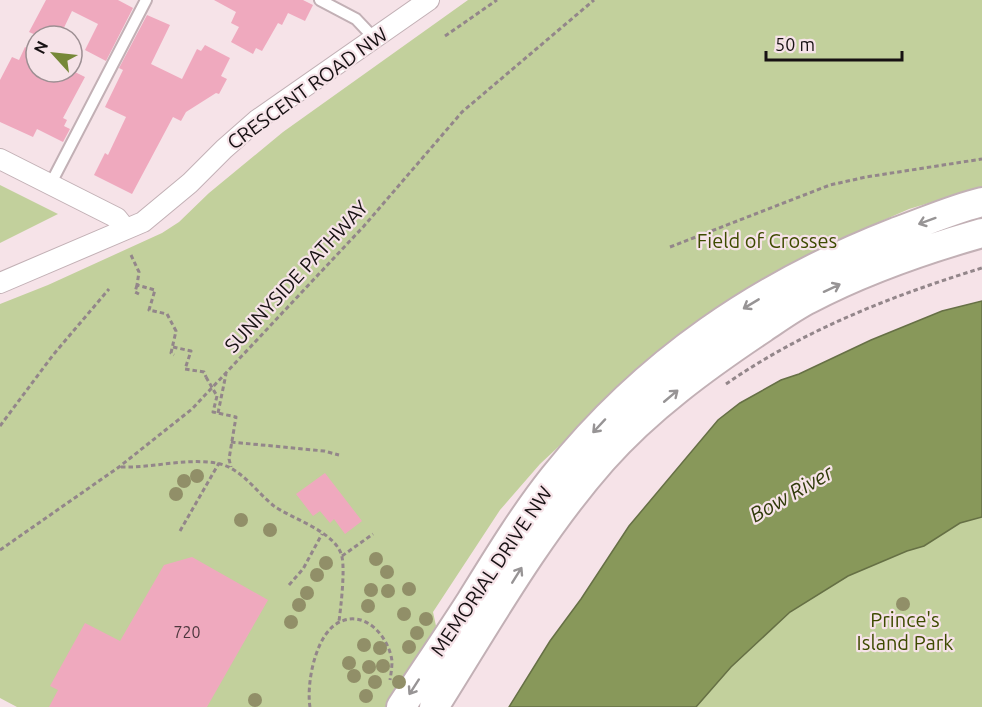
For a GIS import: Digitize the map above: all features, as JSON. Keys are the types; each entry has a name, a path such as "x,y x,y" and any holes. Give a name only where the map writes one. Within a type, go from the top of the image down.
{"main road":[{"name":"MEMORIAL DRIVE NW","path":"393,698 555,476 587,439 646,379 673,356 734,314 848,251 982,202"},
{"name":"MEMORIAL DRIVE NW","path":"434,707 525,562 558,517 603,460 649,414 693,378 806,300 855,277 924,250 982,233"}],"street":[{"name":"CRESCENT ROAD NW","path":"0,283 143,222 257,120 429,0"},
{"path":"0,159 117,218 125,228"}],"lane":[{"path":"50,185 146,0"},
{"path":"320,0 356,19 374,38"}],"path":[{"path":"445,36 498,0"},
{"name":"SUNNYSIDE PATHWAY","path":"0,550 119,467 192,409 364,226 462,112 594,0"},
{"path":"670,247 830,186 876,175 982,159"},
{"path":"131,255 140,272 135,292 139,294"},
{"path":"720,388 772,354 840,319 923,286 982,268"},
{"path":"136,285 155,290 149,310 167,314 176,331 171,353 174,355"},
{"path":"0,426 53,355 109,289"},
{"path":"173,347 191,351 185,369 204,372 217,396 213,412 236,417 229,459 231,467"},
{"path":"218,413 226,373"},
{"path":"231,441 324,451 339,455"},
{"path":"119,467 137,468 194,461 219,463 231,467 275,506 322,533 342,556 339,621"},
{"path":"180,531 219,463"},
{"path":"289,585 303,569 322,533"},
{"path":"342,556 373,534"},
{"path":"310,707 309,682 317,650 326,634 339,621 353,618 369,624 380,632 387,645 392,662 390,680 393,698"}],"green space":[{"name":"Field of Crosses","path":"468,0 982,0 982,187 909,209 834,242 749,287 659,353 540,464 500,510 433,612 436,626 387,707 17,707 0,698 0,304 48,285 162,233 179,222 209,193 283,132"},
{"path":"0,185 58,214 0,243"},
{"name":"Prince's Island Park","path":"982,511 982,707 690,707 789,606 847,565"}],"water":[{"name":"Bow River","path":"982,301 982,517 960,523 924,546 848,576 790,612 731,667 696,707 509,707 550,641 629,526 718,420 740,403 781,380 942,311"}],"building":[{"path":"46,0 118,0 133,8 106,61 85,50 98,24 72,11 66,24 33,24"},
{"path":"214,0 303,0 313,5 305,21 288,13 282,25 278,23 262,51 256,48 253,54 231,42 239,27 231,23 236,12"},
{"path":"147,15 170,25 151,64 182,79 197,49 201,51 205,45 230,58 221,76 227,79 219,94 216,93 186,112 181,121 173,117 132,194 94,175 105,153 108,155 126,117 105,107 123,70 119,68"},
{"path":"24,49 24,84 81,84 63,118 67,120 64,126 70,129 63,142 37,129 33,137 0,122 0,80 12,57 19,60"},
{"path":"325,473 362,521 345,534 334,519 330,523 320,511 313,516 296,494"},
{"path":"192,557 268,600 207,707 49,707 58,690 50,686 85,623 120,641 164,565"}]}
